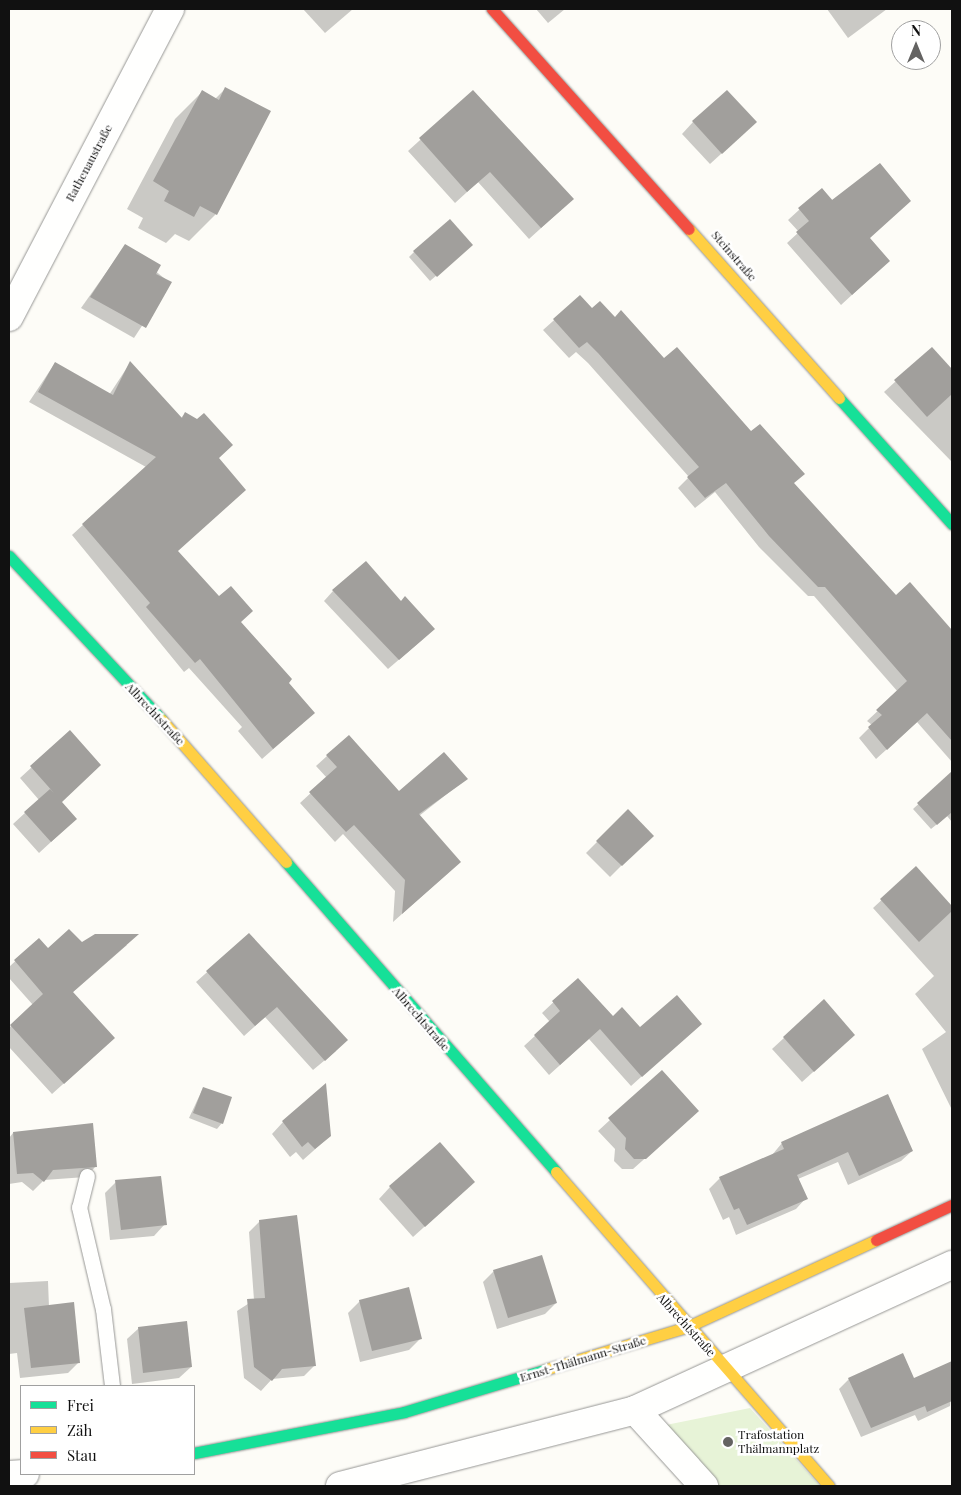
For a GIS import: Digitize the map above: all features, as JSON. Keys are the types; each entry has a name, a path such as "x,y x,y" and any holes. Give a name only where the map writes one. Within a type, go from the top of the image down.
{"street":[{"name":"Rathenaustraße","path":"9,317 170,9"},
{"name":"Steinstraße","path":"492,9 952,524"},
{"name":"Albrechtstraße","path":"9,556 189,750 687,1327 829,1486"},
{"name":"Ernst-Thälmann-Straße","path":"195,1453 404,1412 687,1327 952,1205"},
{"path":"340,1486 635,1410 728,1371 952,1266"},
{"path":"635,1410 704,1486"}],"lane":[{"path":"87,1176 79,1206 103,1309 112,1385"}],"green space":[{"path":"750,1408 820,1486 714,1486 661,1426"}],"building":[{"path":"225,87 271,111 217,215 200,206 194,217 164,201 169,191 153,181 202,90 219,100"},
{"path":"473,90 574,199 541,228 490,172 467,192 419,138"},
{"path":"727,90 757,122 722,154 692,121"},
{"path":"880,163 911,201 870,238 890,261 852,295 796,232 809,221 798,208 822,188 832,200"},
{"path":"450,219 473,245 437,277 413,251"},
{"path":"125,244 161,265 156,274 172,282 146,328 90,297"},
{"path":"580,295 592,308 600,301 615,317 621,310 664,358 677,347 751,431 760,424 805,474 794,483 896,595 910,582 952,630 952,741 927,713 887,750 868,727 882,715 876,710 907,681 825,587 818,587 769,536 726,483 705,498 687,477 699,467 598,353 587,342 579,348 553,319"},
{"path":"932,347 952,369 952,394 927,417 894,380"},
{"path":"130,361 182,418 185,412 197,419 204,413 233,445 219,458 246,490 178,551 219,596 231,586 253,611 241,622 292,679 289,683 315,713 273,749 200,659 195,663 146,607 150,603 82,524 156,457 38,392 55,362 113,395"},
{"path":"366,561 401,601 405,596 435,629 399,660 332,590"},
{"path":"70,730 101,765 62,802 77,819 51,842 24,812 50,789 54,793 30,766"},
{"path":"349,735 399,791 444,752 468,779 419,814 461,862 402,914 405,880 354,825 346,832 309,792 337,767 326,755"},
{"path":"952,771 952,812 937,825 917,803"},
{"path":"628,809 654,836 622,866 596,841"},
{"path":"916,866 952,906 952,911 919,942 880,899"},
{"path":"69,929 82,942 95,934 139,934 73,992 115,1038 64,1084 10,1025 43,994 14,960 39,938 48,948"},
{"path":"249,933 348,1040 325,1061 277,1007 255,1026 206,971"},
{"path":"578,978 613,1016 622,1007 640,1027 677,995 702,1024 642,1077 600,1029 560,1065 534,1035 560,1011 552,1001"},
{"path":"824,999 855,1035 814,1072 783,1037"},
{"path":"662,1070 699,1111 646,1159 634,1159 625,1149 626,1138 608,1118"},
{"path":"326,1083 331,1136 315,1149 308,1142 302,1147 282,1121"},
{"path":"203,1087 232,1097 223,1124 193,1113"},
{"path":"888,1094 913,1151 859,1176 848,1152 797,1175 808,1199 747,1225 739,1208 734,1210 719,1177 784,1149 781,1142"},
{"path":"93,1123 97,1167 53,1170 44,1182 33,1173 17,1174 13,1132"},
{"path":"440,1142 475,1182 425,1227 389,1186"},
{"path":"161,1176 167,1225 121,1230 115,1180"},
{"path":"297,1215 316,1366 282,1369 272,1381 254,1367 247,1299 265,1298 259,1220"},
{"path":"542,1255 557,1303 508,1318 493,1270"},
{"path":"409,1287 422,1339 372,1351 359,1300"},
{"path":"74,1302 80,1363 31,1368 24,1308"},
{"path":"187,1321 192,1367 143,1373 138,1327"},
{"path":"903,1353 914,1378 952,1361 952,1401 927,1412 925,1406 871,1428 848,1378"}],"traffic: fast":[{"path":"839,398 952,524"},
{"path":"9,556 161,719"},
{"path":"286,862 556,1172"},
{"path":"195,1453 404,1412 547,1369"}],"traffic: slow":[{"path":"689,229 839,398"},
{"path":"161,719 286,862"},
{"path":"556,1172 829,1486"},
{"path":"547,1369 687,1327 876,1240"}],"traffic: jam":[{"path":"492,9 689,229"},
{"path":"876,1240 952,1205"}],"place":[{"name":"Trafostation Thälmannplatz","path":"728,1442"}]}
